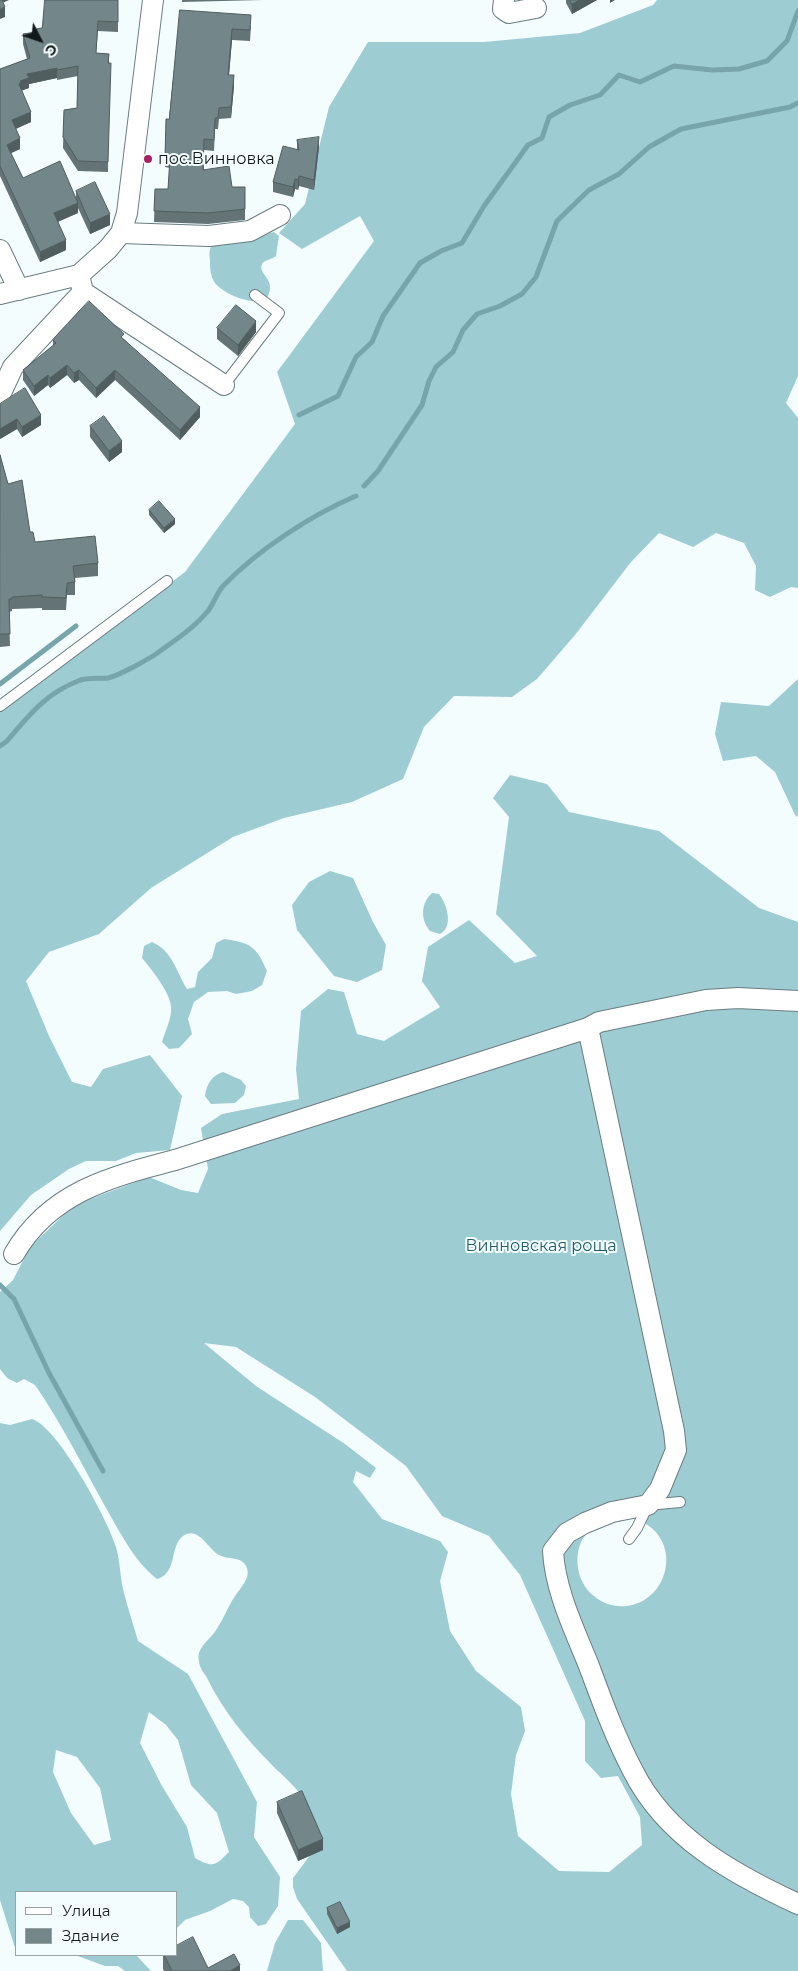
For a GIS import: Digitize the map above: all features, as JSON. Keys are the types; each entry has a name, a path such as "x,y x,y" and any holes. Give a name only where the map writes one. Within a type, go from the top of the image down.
{"street":[{"path":"0,395 13,367 121,234 127,213 153,0"},
{"path":"504,0 503,9 508,13 536,8"},
{"path":"121,234 209,236 250,232 280,215"},
{"path":"0,250 9,292 81,284 224,384"},
{"path":"14,1254 37,1222 68,1197 124,1174 175,1160 588,1028 600,1022 706,1000 738,998 798,1001"},
{"path":"588,1028 674,1431 676,1450 660,1489 648,1504 612,1512 567,1533 553,1551 554,1569 571,1620 616,1734 633,1773 655,1805 696,1846 768,1890 798,1904"}],"lane":[{"path":"224,384 279,313 255,295"},
{"path":"0,706 167,581"},
{"path":"629,1539 637,1528 648,1504 680,1502"}],"green space":[{"path":"657,0 798,0 798,376 786,403 798,418 798,588 791,587 770,597 755,590 756,566 744,543 716,533 693,547 659,533 631,562 575,635 537,679 512,697 454,696 424,727 403,779 352,802 284,818 233,837 151,888 99,934 49,952 26,981 49,1036 72,1082 91,1087 103,1069 150,1055 182,1096 170,1150 136,1153 116,1161 86,1161 69,1169 31,1195 0,1231 0,710 185,572 295,424 277,372 374,241 360,216 302,249 279,233 305,204 329,107 368,42 484,42 580,33 653,5"},
{"path":"274,232 279,236 276,256 263,263 261,268 270,288 265,301 259,302 238,298 215,283 212,278 210,255 210,248 214,242 253,238"},
{"path":"798,679 798,817 795,815 775,772 756,756 723,761 715,734 721,702 769,706"},
{"name":"Винновская роща","path":"510,775 547,784 569,812 659,831 759,908 798,922 798,1971 347,1971 297,1899 293,1887 293,1878 317,1846 311,1818 305,1802 295,1787 263,1756 236,1725 220,1702 199,1663 199,1653 203,1645 214,1633 246,1580 248,1573 246,1566 238,1559 219,1555 203,1539 193,1533 188,1533 179,1541 168,1571 164,1576 157,1579 141,1564 128,1546 63,1430 35,1385 24,1379 17,1383 7,1378 0,1369 0,1292 13,1280 30,1247 74,1205 149,1177 181,1190 198,1193 208,1169 201,1128 222,1114 299,1099 296,1069 301,1011 328,989 344,992 357,1034 384,1041 440,1007 422,981 428,947 469,920 515,963 537,956 496,914 509,817 493,798","holes":["204,1343 236,1347 315,1397 406,1466 442,1516 489,1536 520,1575 585,1721 585,1761 601,1778 618,1776 640,1817 642,1845 609,1872 559,1871 518,1836 511,1794 516,1755 525,1731 521,1707 476,1671 450,1631 440,1581 448,1552 440,1541 382,1519 353,1482 356,1471 370,1478 376,1468 345,1444 256,1386","617,1517 636,1519 646,1524 657,1534 664,1546 666,1559 665,1572 660,1584 651,1595 640,1602 626,1606 609,1604 594,1596 583,1582 579,1574 578,1565 578,1555 583,1538 589,1531"]},
{"path":"330,871 353,878 386,945 382,970 357,982 334,976 297,930 292,905 309,882"},
{"path":"432,893 439,894 447,909 447,926 440,934 430,931 423,916 424,906"},
{"path":"224,939 247,944 256,951 267,971 262,985 252,991 236,994 227,991 208,992 194,1002 188,1019 192,1034 179,1048 169,1049 162,1042 170,1020 171,1006 166,991 142,958 144,946 152,942 164,950 173,962 187,989 195,987 198,972 212,958 216,943"},
{"path":"223,1072 241,1080 246,1086 244,1095 235,1103 211,1104 205,1096 207,1088 213,1078"},
{"path":"32,1419 43,1426 68,1456 93,1497 116,1547 122,1584 138,1641 188,1674 257,1802 254,1837 280,1877 278,1906 266,1924 258,1926 250,1917 249,1907 243,1901 233,1899 210,1911 185,1920 178,1927 178,1891 15,1891 15,1948 0,1900 0,1423 10,1425","holes":["149,1712 166,1725 178,1740 191,1785 217,1813 229,1852 217,1863 210,1864 195,1858 187,1827 162,1786 140,1743","56,1750 77,1757 100,1788 111,1840 94,1845 71,1813 53,1772"]},
{"path":"288,1920 303,1920 321,1943 323,1971 267,1971 275,1943"},
{"path":"78,1956 137,1956 151,1971 125,1971 118,1966 105,1966"}],"building":[{"path":"0,0 2,0 5,7 0,9"},
{"path":"45,0 118,0 118,22 98,21 96,53 109,54 108,63 111,63 108,162 78,161 63,137 64,110 77,108 78,66 27,74 29,78 20,81 21,83 19,84 31,112 12,120 20,138 7,145 23,178 60,161 78,203 54,213 66,240 40,252 0,166 0,69 30,58 23,34 36,32 36,29 42,28"},
{"path":"570,0 580,0 572,4"},
{"path":"180,10 251,15 250,30 232,29 228,75 234,75 231,107 219,108 218,118 215,118 214,140 204,139 203,170 229,166 232,187 245,187 245,209 208,213 154,211 155,189 168,189 170,157 165,157 166,119 169,119"},
{"path":"319,137 314,180 299,176 298,180 295,179 293,187 273,182 283,146 299,150 297,140"},
{"path":"95,182 110,214 90,223 76,191"},
{"path":"89,301 124,334 121,337 200,407 180,430 115,370 96,388 79,370 74,373 67,365 50,378 48,375 34,386 23,370 56,343 53,340"},
{"path":"236,305 256,321 238,345 217,328"},
{"path":"25,388 41,415 22,427 17,419 0,429 0,404"},
{"path":"104,416 122,441 109,451 90,426"},
{"path":"0,455 8,484 22,480 30,532 33,532 35,542 95,536 98,563 73,566 75,582 67,583 66,598 42,597 42,595 12,597 12,599 9,599 10,634 0,634"},
{"path":"159,501 175,519 164,528 149,510"},
{"path":"302,1791 323,1839 298,1850 277,1802"},
{"path":"340,1902 350,1922 337,1928 327,1908"},
{"path":"193,1937 208,1968 234,1954 240,1965 230,1971 172,1971 164,1956 178,1956 178,1945"}],"waterway":[{"path":"299,415 338,396 356,357 372,342 383,316 420,263 441,251 462,243 484,206 528,145 542,138 549,117 570,105 600,95 619,75 640,82 674,66 712,70 739,69 767,61 787,41 798,11"},
{"path":"364,486 378,471 422,405 429,381 436,367 453,352 463,330 477,314 500,306 522,294 536,277 557,221 589,190 619,174 649,147 681,129 790,107 798,103"},
{"path":"0,746 7,741 38,706 66,686 82,680 113,677 156,654 196,623 210,608 222,588 269,546 303,523 356,496"},
{"path":"0,684 76,626"},
{"path":"0,1285 14,1299 49,1373 103,1471"}],"place":[{"name":"пос.Винновка","path":"148,159"}]}
